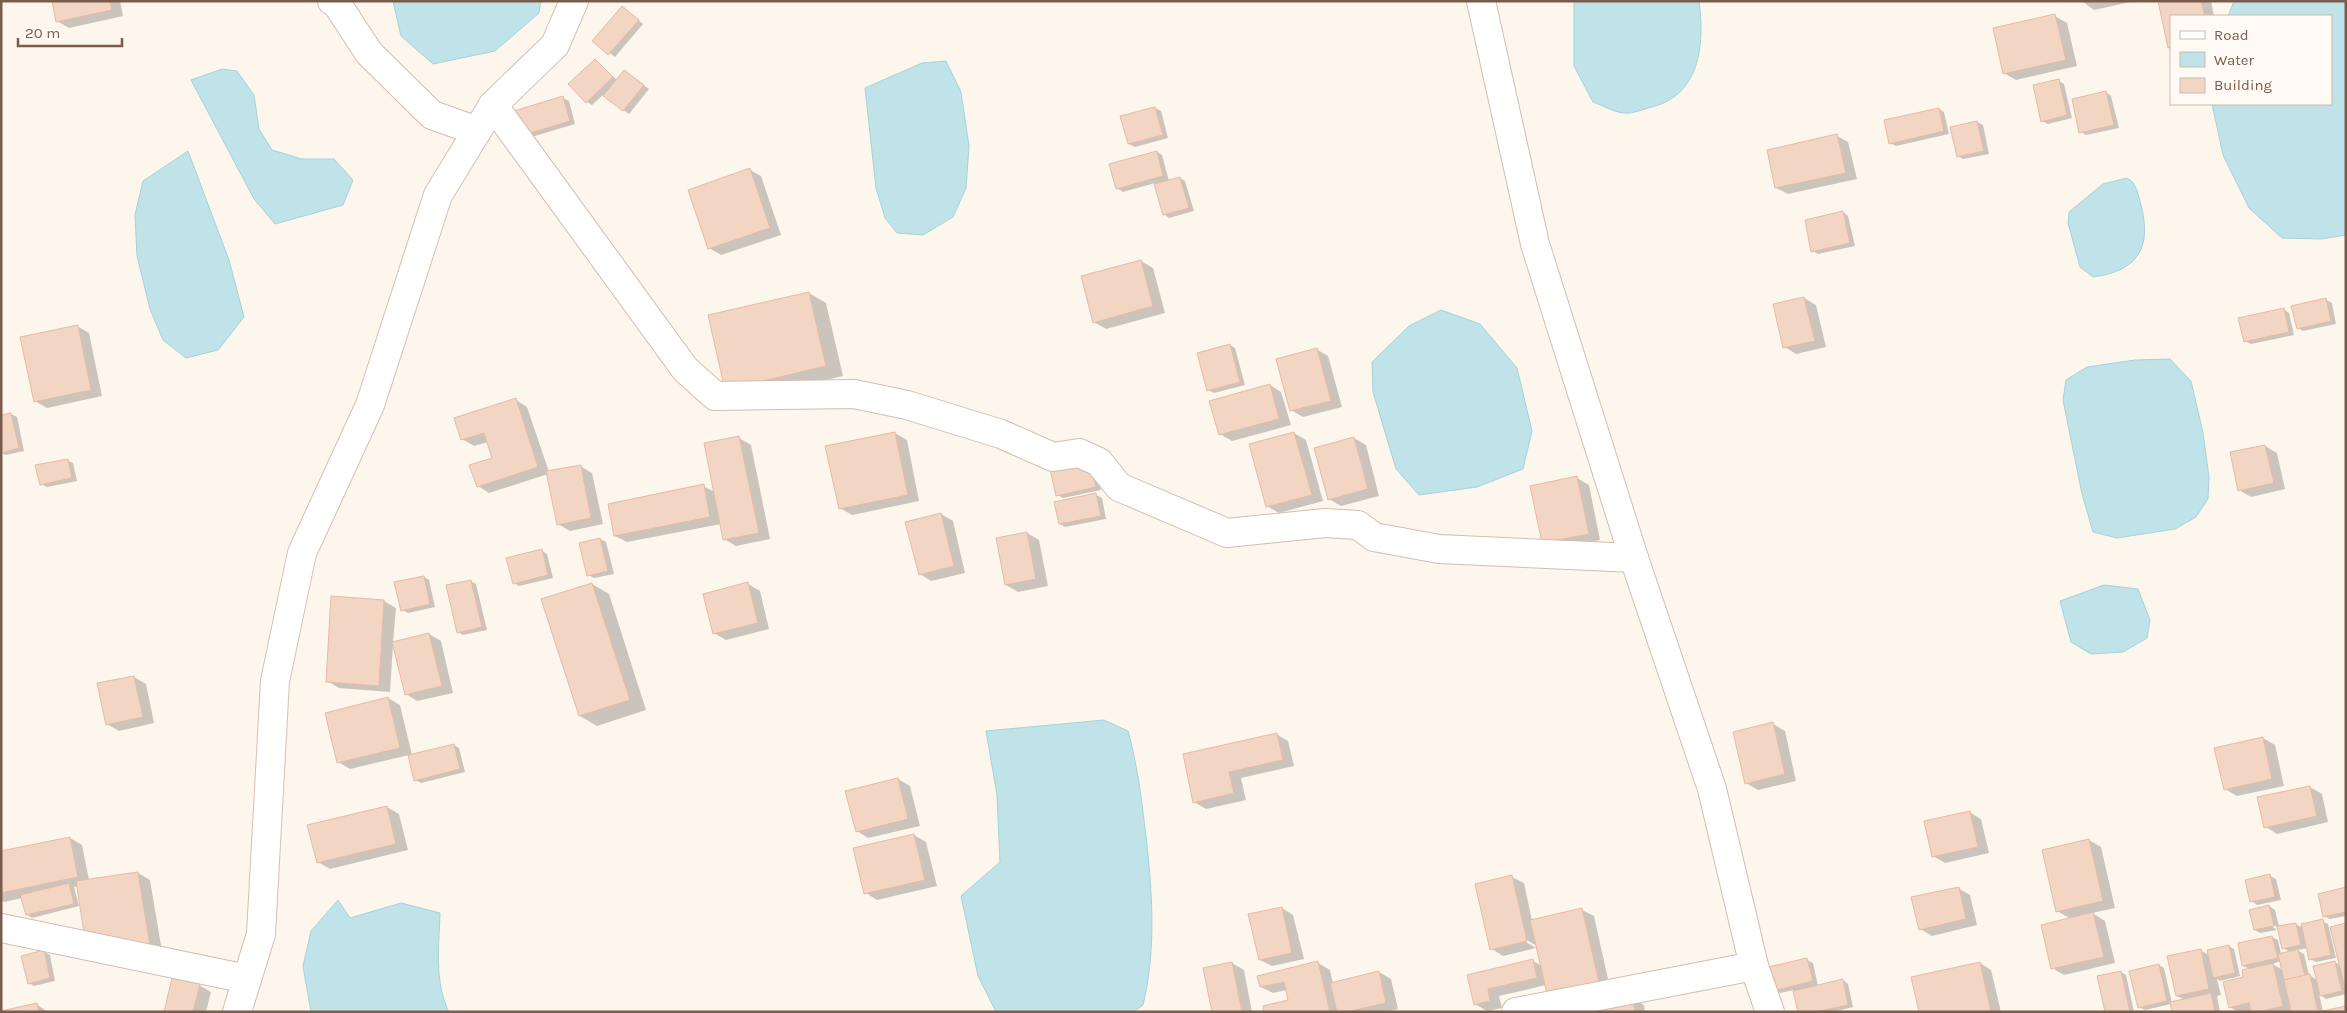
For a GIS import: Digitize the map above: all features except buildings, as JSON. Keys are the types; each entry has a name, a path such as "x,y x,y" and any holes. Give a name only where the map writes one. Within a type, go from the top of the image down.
{"street":[{"path":"332,1 337,4 369,53 432,115 477,131"},
{"path":"237,1012 261,934 275,681 302,553 370,405 438,195 493,105 555,45 574,1"},
{"path":"1481,1 1534,244 1634,558 1712,789 1754,966 1770,1012"},
{"path":"493,105 685,369 715,396 854,394 907,405 1001,434 1053,457 1079,453 1099,462 1119,487 1173,508 1227,533 1325,523 1358,525 1374,537 1439,549 1634,558"},
{"path":"1,928 247,979"},
{"path":"1516,1012 1754,966"}],"water":[{"path":"393,1 541,1 539,13 495,51 433,64 401,36"},
{"path":"1574,1 1699,1 1701,35 1699,52 1689,81 1679,93 1665,102 1634,112 1621,113 1593,102 1574,66"},
{"path":"2234,1 2346,1 2346,235 2321,239 2282,238 2249,208 2223,155 2212,105 2332,105 2332,15 2228,15"},
{"path":"946,61 961,92 969,146 966,188 953,217 923,235 897,233 885,218 876,188 865,88 922,63"},
{"path":"222,69 237,71 254,95 259,129 272,150 302,159 334,159 353,180 343,205 275,224 254,199 191,80"},
{"path":"188,151 229,260 244,317 218,350 186,358 163,340 150,309 137,256 135,215 143,181"},
{"path":"2127,178 2135,186 2141,205 2144,220 2143,245 2131,263 2108,274 2093,277 2080,267 2068,223 2069,212 2103,184"},
{"path":"1441,310 1480,324 1517,368 1532,431 1523,469 1477,487 1419,495 1396,469 1373,392 1372,362 1409,326"},
{"path":"2170,359 2191,381 2203,433 2209,477 2208,499 2196,517 2175,529 2117,538 2093,532 2082,494 2063,400 2066,380 2087,367 2135,360"},
{"path":"2104,585 2138,589 2150,620 2147,638 2123,652 2091,654 2071,642 2060,601"},
{"path":"1104,720 1128,731 1142,803 1150,872 1152,917 1150,961 1143,1005 1133,1012 996,1012 978,976 961,896 1000,862 997,795 986,731"},
{"path":"338,900 350,918 401,903 440,913 439,976 444,1000 449,1012 311,1012 303,966 311,931"}]}
